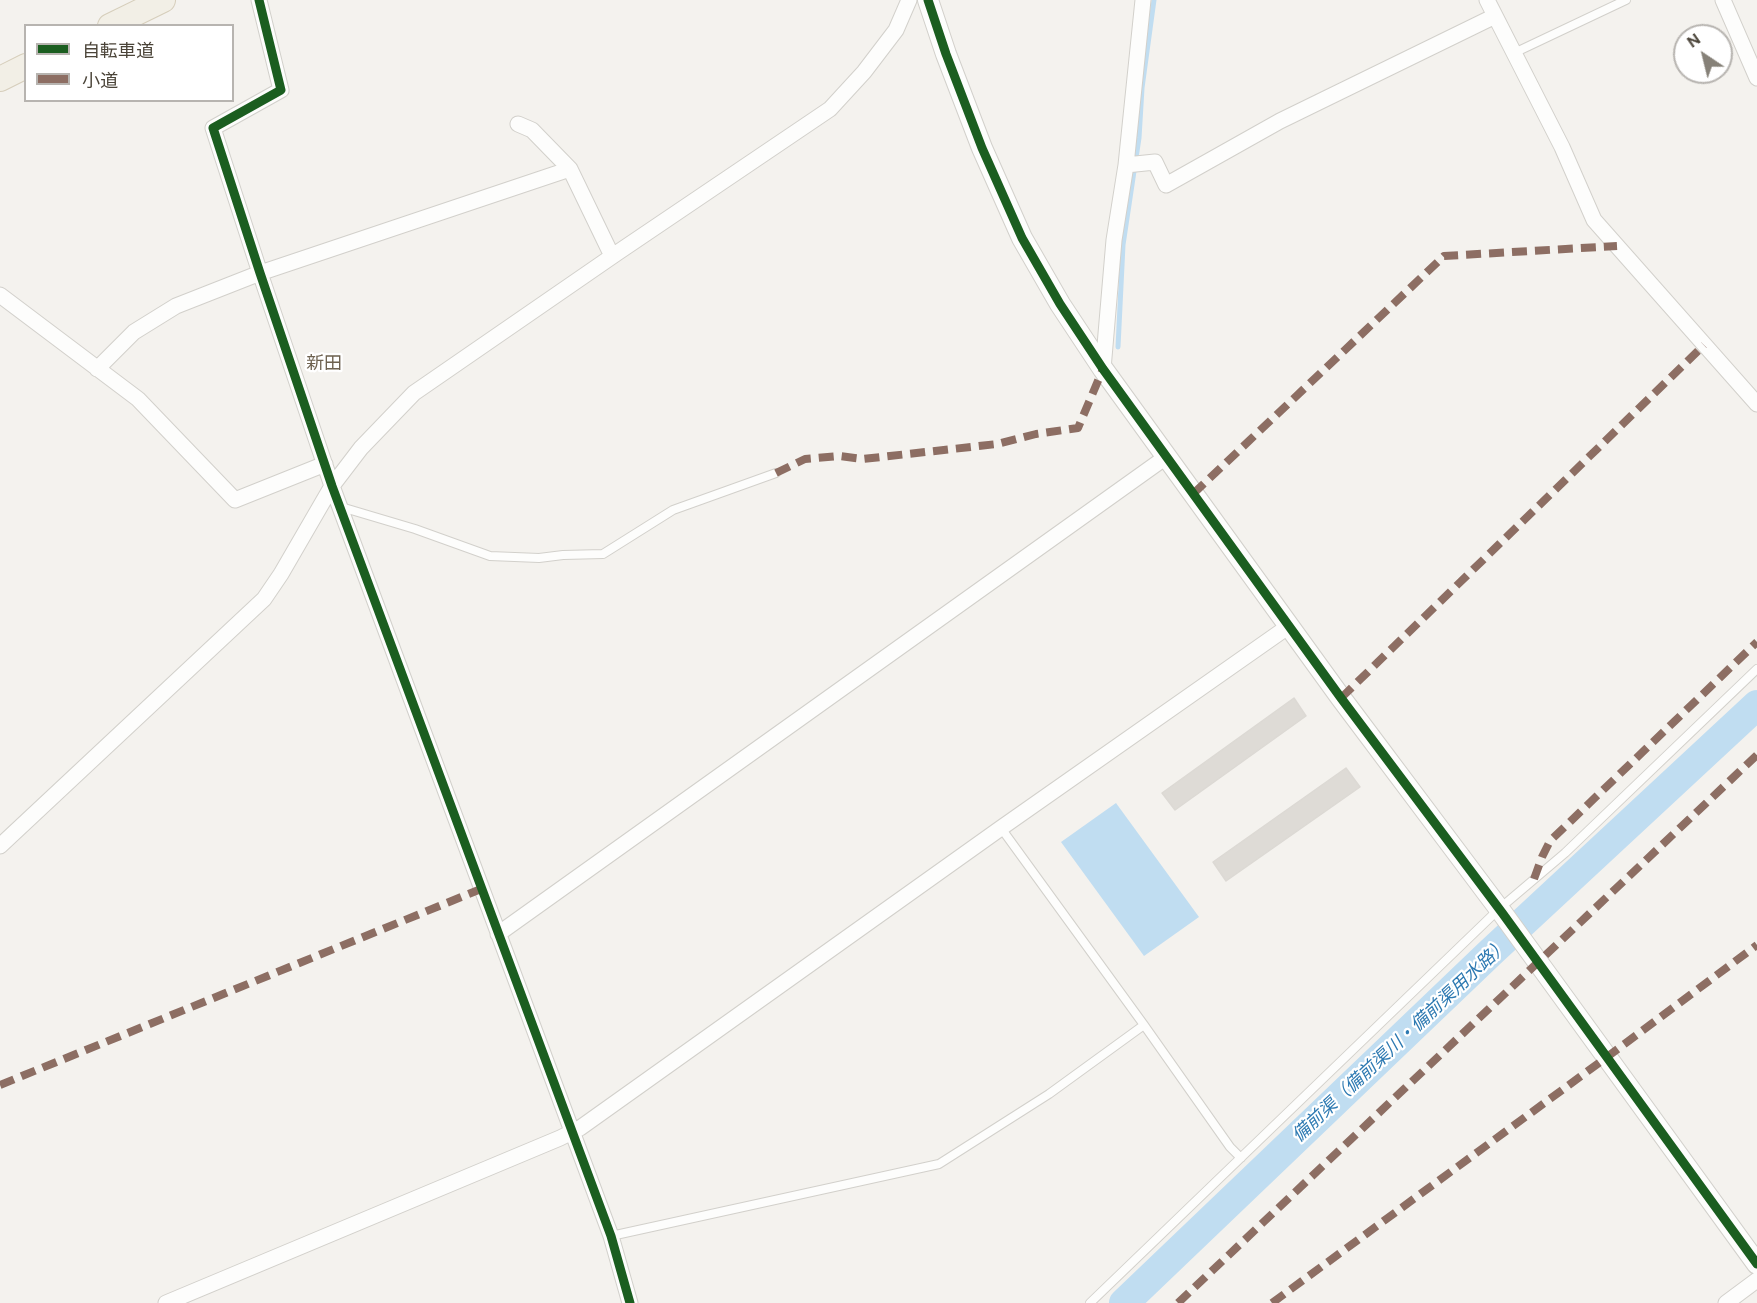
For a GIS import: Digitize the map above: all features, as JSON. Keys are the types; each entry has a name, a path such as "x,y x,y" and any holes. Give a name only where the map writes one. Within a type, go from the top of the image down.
{"main road":[{"path":"114,24 163,0"},
{"path":"0,79 24,67"}],"street":[{"path":"259,0 281,90 213,128 339,507 572,1132 610,1236 630,1303"},
{"path":"0,846 264,598 281,574 332,486 361,448 414,393 830,109 864,72 896,30 909,0"},
{"path":"928,0 982,148 1022,238 1060,304 1166,457 1528,948 1757,1264"},
{"path":"1103,369 1114,240 1126,165 1143,0"},
{"path":"1486,0 1562,147 1594,220 1757,404"},
{"path":"1723,0 1757,78"},
{"path":"1126,165 1155,162 1166,184 1262,130 1495,16"},
{"path":"518,124 532,130 570,169 612,256"},
{"path":"97,369 134,332 176,306 260,273 570,169"},
{"path":"0,295 138,399 235,500 325,464"},
{"path":"498,934 1166,457"},
{"path":"166,1303 572,1132 1289,626"},
{"path":"1726,1303 1757,1280"}],"lane":[{"path":"1514,53 1626,0"},
{"path":"339,507 415,529 490,556 538,558 603,554 673,510 776,473"},
{"path":"1090,1303 1757,669"},
{"path":"1001,828 1240,1158"},
{"path":"610,1236 939,1164 1049,1094 1144,1025"}],"water":[{"path":"1116,803 1199,917 1144,956 1061,842"}],"building":[{"path":"1294,698 1306,716 1175,810 1162,793"},
{"path":"1346,768 1360,787 1226,881 1213,862"}],"waterway":[{"path":"1118,347 1123,245 1139,138 1142,88 1154,0"},
{"name":"備前渠（備前渠川・備前渠用水路）","path":"1124,1303 1490,953 1757,705"}],"marked path":[{"path":"1193,494 1444,256 1617,246"},
{"path":"1341,698 1704,345"},
{"path":"776,473 805,459 839,456 863,459 997,444 1036,434 1078,428 1103,369"},
{"path":"1534,879 1550,841 1757,642"},
{"path":"1178,1303 1757,755"},
{"path":"0,1085 481,889"},
{"path":"1272,1303 1757,945"}],"cycle path":[{"path":"259,0 281,90 213,128 332,486 611,1236 630,1303"},
{"path":"928,0 982,148 1022,238 1060,304 1103,369 1341,698 1503,914 1757,1264"}],"district":[{"name":"新田","path":"324,364"}]}
